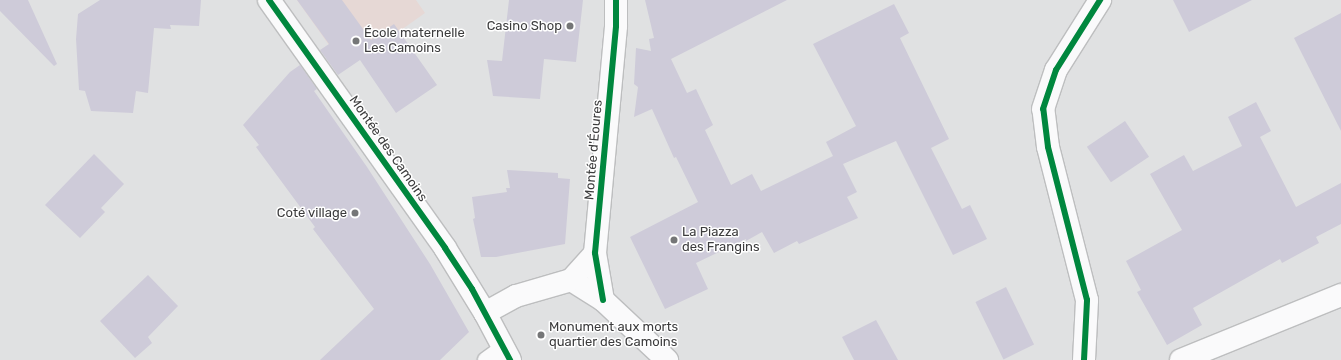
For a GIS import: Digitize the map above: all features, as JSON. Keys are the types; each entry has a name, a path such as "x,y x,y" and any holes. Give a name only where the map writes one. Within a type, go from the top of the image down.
{"street":[{"name":"Montée des Camoins","path":"269,0 445,248 485,313 507,353"},
{"name":"Montée d'Éoures","path":"603,300 594,253 616,26 616,0"},
{"path":"1084,360 1087,300 1048,147 1043,109 1056,70 1100,0"},
{"path":"485,313 516,296 571,280 594,253"},
{"path":"571,280 603,300 667,360"},
{"path":"1181,360 1341,296"}],"lane":[{"path":"486,360 507,353"}],"shaded area":[{"name":"École maternelle Les Camoins","path":"297,0 416,0 425,13 346,69"}],"building":[{"path":"0,0 28,0 57,64 54,66 0,11"},
{"path":"100,0 201,0 199,26 170,25 171,29 154,28 148,93 136,91 133,113 91,111 85,91 79,90 76,39 78,14"},
{"path":"297,0 342,0 371,40 394,24 437,85 396,113 360,60 338,75 320,50 329,44"},
{"path":"509,0 583,0 576,62 544,59 540,99 493,96 487,60 502,61"},
{"path":"645,0 787,0 671,59 687,93 696,89 713,125 705,130 731,185 752,174 761,191 833,156 826,142 856,126 813,44 894,4 909,33 900,38 949,139 931,148 962,209 970,205 987,239 953,255 896,141 843,164 857,192 847,197 858,218 799,244 797,241 774,253 762,232 746,241 746,239 696,263 708,289 665,309 630,237 698,202 676,157 674,158 652,109 634,117 638,87 634,84 636,48 651,51 649,39 654,38"},
{"path":"1173,0 1252,0 1189,32"},
{"path":"1341,13 1341,131 1294,38"},
{"name":"Coté village","path":"300,65 317,89 314,91 367,167 430,264 469,332 440,360 320,360 374,309 313,229 315,227 256,147 259,145 243,125 290,72"},
{"path":"1256,102 1271,131 1260,137 1296,207 1341,183 1341,224 1316,237 1319,243 1282,263 1280,259 1193,308 1202,325 1167,345 1137,292 1141,290 1126,261 1182,230 1150,174 1184,155 1193,171 1242,146 1228,117"},
{"path":"1125,121 1149,157 1111,182 1087,147"},
{"path":"94,154 124,184 101,208 105,212 80,238 45,205"},
{"path":"507,170 558,173 558,178 570,179 565,244 496,257 481,257 473,219 475,218 472,197 507,192 506,188 510,188"},
{"path":"148,275 178,306 148,337 152,343 135,358 100,321"},
{"path":"1006,287 1034,345 1003,359 975,302"},
{"path":"876,320 898,360 854,360 842,337"}],"cycle path":[{"path":"269,0 445,248 472,289 510,360"},
{"path":"603,300 595,253 616,26 616,0"},
{"path":"1084,360 1087,300 1048,147 1043,109 1056,70 1100,0"}],"place":[{"name":"Casino Shop","path":"570,26"},
{"name":"École maternelle Les Camoins","path":"356,41"},
{"name":"Coté village","path":"355,213"},
{"name":"La Piazza des Frangins","path":"674,240"},
{"name":"Monument aux morts quartier des Camoins","path":"541,335"}]}
